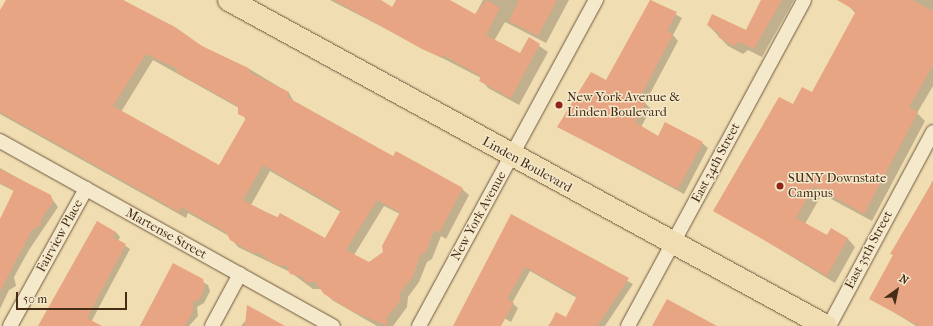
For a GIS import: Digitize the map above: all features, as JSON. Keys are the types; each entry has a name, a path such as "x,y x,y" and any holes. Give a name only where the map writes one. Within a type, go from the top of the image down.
{"highway":[{"name":"Linden Boulevard","path":"229,0 512,156 828,326"}],"street":[{"name":"New York Avenue","path":"419,326 596,0"},
{"name":"East 34th Street","path":"628,326 804,0"},
{"name":"East 35th Street","path":"828,326 933,132"},
{"name":"Martense Street","path":"0,141 333,326"},
{"name":"Fairview Place","path":"10,326 86,189"},
{"path":"212,326 240,274"}],"building":[{"path":"6,0 123,0 175,27 202,46 248,68 251,73 289,92 287,97 393,156 396,151 463,188 439,233 434,230 426,252 420,255 413,276 399,294 401,300 387,317 387,326 350,310 324,294 315,282 305,282 303,277 290,274 286,265 278,266 259,253 253,253 230,240 226,232 181,207 179,212 0,112 0,10","holes":["146,54 176,68 178,73 238,106 238,114 246,118 219,165 113,106","263,165 341,210 325,238 280,213 277,218 243,200","377,200 400,212 382,246 383,252 369,262 346,250"]},
{"path":"334,0 381,0 392,7 396,0 450,0 475,14 487,0 500,8 486,35 520,53 529,37 540,44 511,98 479,81 481,76 443,55 442,58 422,49"},
{"path":"519,0 557,0 538,36 509,21"},
{"path":"650,0 677,12 667,31 673,34 639,99 646,103 635,122 658,136 665,122 703,142 678,189 557,127 591,72 606,80"},
{"path":"761,0 782,0 754,49 739,42 734,46 718,37 720,34 707,25 712,14 746,30"},
{"path":"837,0 912,0 933,11 933,65 909,107 918,112 864,214 814,186 796,218 827,235 831,228 848,238 827,276 713,211 779,97 793,104 802,87 812,92 856,11"},
{"path":"0,169 51,195 53,202 41,219 41,225 32,230 0,291 0,219 14,190 0,183"},
{"path":"933,181 933,326 919,326 869,299 893,255 890,254"},
{"path":"511,214 629,278 597,326 549,326 556,312 566,317 577,296 525,267 507,299 514,303 501,326 453,326"},
{"path":"97,221 116,232 113,237 126,244 87,318 102,326 38,326"},
{"path":"173,263 203,279 205,286 200,299 193,302 193,311 185,326 140,326"},
{"path":"667,299 717,326 652,326"},
{"path":"247,305 285,326 245,326"}],"place":[{"name":"New York Avenue & Linden Boulevard","path":"559,105"},
{"name":"SUNY Downstate Campus","path":"780,186"}]}
